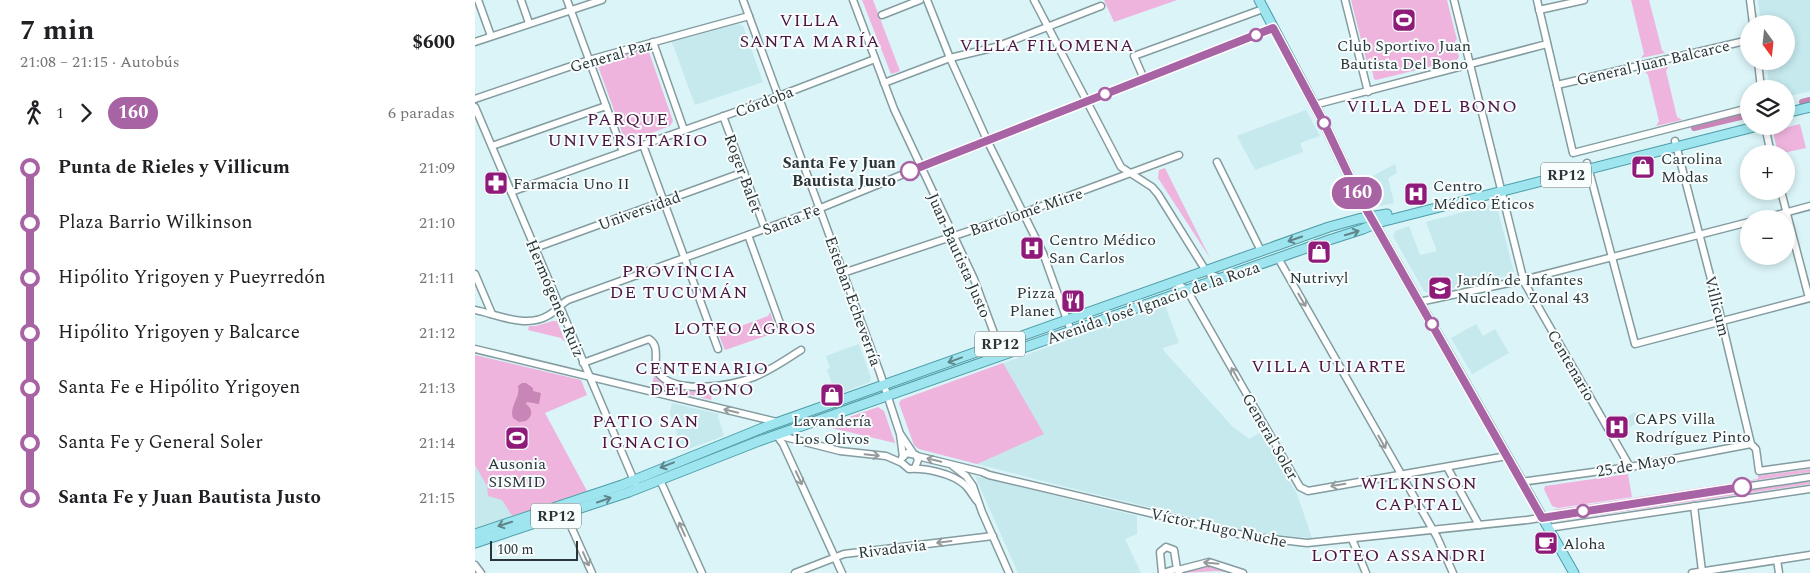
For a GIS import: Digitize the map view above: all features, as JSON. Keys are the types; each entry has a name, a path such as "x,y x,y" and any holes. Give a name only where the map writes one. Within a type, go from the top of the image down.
{"main road":[{"path":"1259,0 1373,221 1574,573"},
{"path":"1795,111 1810,107"},
{"path":"1795,117 1810,113"},
{"name":"Avenida José Ignacio de la Roza","path":"1676,144 1740,125"},
{"name":"Avenida José Ignacio de la Roza","path":"475,543 660,480 776,435 1278,258 1373,221 1676,144 1740,130"},
{"name":"Avenida José Ignacio de la Roza","path":"475,534 633,479 778,422 1329,227 1358,219 1373,221"}],"street":[{"path":"478,0 491,36"},
{"path":"521,0 529,23"},
{"path":"567,0 623,152"},
{"path":"475,42 570,9 602,0"},
{"name":"Esteban Echeverría","path":"743,0 901,434 915,455"},
{"name":"Juan Bautista Justo","path":"853,0 894,110 974,278 998,344"},
{"path":"882,14 920,0"},
{"path":"927,0 950,58 987,140 1043,253 1071,331"},
{"path":"1034,0 1118,163 1129,174 1147,184 1158,194 1206,271 1220,278"},
{"path":"1345,0 1368,92"},
{"name":"Centenario","path":"1454,0 1523,280 1630,467"},
{"path":"1537,0 1573,153 1740,110"},
{"path":"1539,10 1584,0"},
{"path":"1750,0 1752,15"},
{"path":"884,83 950,58 996,47 1101,6"},
{"path":"1144,79 1134,56 1263,9"},
{"name":"General Paz","path":"475,99 589,60 749,16"},
{"name":"Santa Fe","path":"475,310 531,322 550,315 570,299 765,229 1273,28"},
{"path":"653,42 684,130"},
{"name":"General Juan Balcarce","path":"1557,85 1740,42"},
{"path":"1314,105 1471,66 1547,44"},
{"name":"Córdoba","path":"511,192 875,59"},
{"path":"492,146 606,106"},
{"name":"Hermógenes Ruiz","path":"475,107 637,488"},
{"name":"Roger Balet","path":"723,116 765,229"},
{"name":"Villicum","path":"1676,144 1722,321 1751,444 1756,449 1759,471 1810,464"},
{"path":"643,145 718,349"},
{"name":"Bartolomé Mitre","path":"843,273 1023,213 1179,155"},
{"path":"1217,162 1261,251"},
{"path":"1588,166 1635,344 1810,298 1795,244"},
{"name":"Universidad","path":"535,248 744,172"},
{"path":"1794,210 1810,206"},
{"path":"1419,302 1523,280 1740,224"},
{"name":"Roger Balet","path":"748,235 781,326"},
{"path":"1278,258 1433,530 1453,573"},
{"path":"475,274 492,314"},
{"path":"1173,282 1187,290"},
{"name":"General Soler","path":"1187,290 1299,487 1308,491 1401,475"},
{"path":"583,363 649,339 653,341 655,346 656,370 663,378 679,385 705,386 754,377 801,350"},
{"path":"475,349 778,422"},
{"name":"Esteban Echeverría","path":"901,434 903,460"},
{"path":"776,435 840,451 903,460"},
{"path":"776,435 783,444 842,573"},
{"name":"25 de Mayo","path":"1521,482 1630,467 1751,444"},
{"path":"903,460 907,453 951,464 962,473 973,486 977,501 1009,573"},
{"path":"915,455 918,463 915,468"},
{"path":"1401,475 1507,456"},
{"path":"903,460 906,468 915,468 946,475 964,484 977,501"},
{"name":"Víctor Hugo Nuche","path":"951,464 989,475 1257,538 1307,543 1542,518 1810,477"},
{"path":"1447,467 1479,525"},
{"path":"946,475 962,473"},
{"name":"Víctor Hugo Nuche","path":"962,473 989,475"},
{"path":"660,480 702,573"},
{"path":"1548,528 1810,489"},
{"path":"1693,506 1702,572"},
{"path":"565,513 592,573"},
{"name":"Rivadavia","path":"795,573 844,554 993,536"},
{"path":"1353,539 1367,573"},
{"path":"1178,571 1174,550 1166,547 1160,552 1162,573 1178,571 1209,562 1243,573"},
{"path":"1692,573 1810,555"},
{"path":"1777,560 1779,573"},
{"path":"475,565 481,573"}],"shaded area":[{"path":"862,0 873,0 900,71 891,74"},
{"path":"1104,0 1177,0 1114,22"},
{"name":"Club Sportivo Juan Bautista Del Bono","path":"1351,0 1447,0 1457,40 1455,41 1459,57 1457,60 1374,79 1371,66 1368,67"},
{"path":"1631,0 1649,0 1662,50 1665,53 1641,58 1644,54"},
{"path":"1758,0 1810,0 1810,91 1795,95 1795,80 1769,80 1767,70 1795,70 1795,15 1760,15"},
{"path":"738,24 743,26 763,82 695,105 672,42"},
{"path":"644,49 649,52 673,121 670,126 630,141 624,138 598,66 600,61"},
{"path":"1669,66 1666,71 1677,117 1682,120 1656,126 1659,121 1648,75 1644,71"},
{"path":"1306,110 1320,136 1300,143 1303,152 1255,170 1237,136"},
{"path":"1800,124 1806,148 1795,150 1795,145 1776,145 1774,135 1795,135 1795,125"},
{"path":"1395,164 1397,173 1388,178 1394,203 1380,206 1375,204 1363,181"},
{"path":"1165,168 1210,258 1158,178 1159,170"},
{"path":"1494,204 1497,207 1514,271 1511,275 1429,293 1424,291 1393,236 1395,231 1409,226 1420,255 1437,251 1426,222"},
{"path":"1165,305 1179,343 1163,348 1164,351 1232,426 1249,439 1261,432 1297,494 1312,538 1240,529 1070,488 919,449 914,445 899,403 901,400"},
{"path":"770,312 777,332 725,350 717,331 722,333 768,316"},
{"path":"557,321 565,342 561,338 528,330 529,326"},
{"path":"1476,324 1483,336 1495,329 1509,353 1472,374 1451,338"},
{"path":"859,344 871,378 870,382 836,395 827,370 830,368 826,356"},
{"name":"Ausonia SISMID","path":"475,355 581,380 587,395 545,413 587,491 512,516 502,500 488,496 487,486 475,465"},
{"path":"1003,363 1044,434 977,464 919,449 914,445 899,403 901,400"},
{"path":"654,376 667,385 682,389 713,390 711,400 652,385"},
{"path":"526,383 533,388 533,391 541,393 539,404 527,402 526,404 531,410 531,415 526,421 519,422 513,418 512,414 518,394 518,386"},
{"path":"672,403 719,414 718,417 724,436 683,451 670,413"},
{"path":"878,407 884,411 895,443 823,426"},
{"path":"1635,412 1640,421 1618,434 1613,425"},
{"path":"475,457 512,516 475,528"},
{"path":"1810,469 1810,472 1556,511 1552,510 1758,479 1758,476"},
{"path":"1628,474 1632,497 1558,508 1552,506 1544,489 1545,486"},
{"path":"975,476 1137,516 1137,534 1125,539 1141,573 1018,573"},
{"path":"1810,481 1810,484 1559,521 1560,520"},
{"path":"1211,564 1236,573 1216,571 1182,573 1182,570"}],"waterway":[{"path":"1802,102 1810,100"},
{"path":"1694,128 1740,117"}],"bus line":[{"name":"160","path":"910,171 1273,28 1324,123 1358,195 1542,518 1742,487"}],"place":[{"name":"Club Sportivo Juan Bautista Del Bono","path":"1404,20"},
{"name":"Carolina Modas","path":"1643,167"},
{"name":"Santa Fe y Juan Bautista Justo","path":"910,171"},
{"name":"Farmacia Uno II","path":"496,183"},
{"name":"Centro Médico Éticos","path":"1416,194"},
{"name":"Centro Médico San Carlos","path":"1032,248"},
{"name":"Nutrivyl","path":"1319,252"},
{"name":"Jardín de Infantes Nucleado Zonal 43","path":"1440,288"},
{"name":"Pizza Planet","path":"1073,301"},
{"name":"Lavandería Los Olivos","path":"832,395"},
{"name":"CAPS Villa Rodríguez Pinto","path":"1617,427"},
{"name":"Ausonia SISMID","path":"517,438"},
{"name":"Aloha","path":"1546,543"}],"district":[{"name":"VILLA SANTA MARÍA","path":"810,30"},
{"name":"VILLA FILOMENA","path":"1047,45"},
{"name":"VILLA DEL BONO","path":"1432,106"},
{"name":"PARQUE UNIVERSITARIO","path":"628,129"},
{"name":"PROVINCIA DE TUCUMÁN","path":"679,281"},
{"name":"LOTEO AGROS","path":"745,328"},
{"name":"VILLA ULIARTE","path":"1329,366"},
{"name":"CENTENARIO DEL BONO","path":"702,378"},
{"name":"PATIO SAN IGNACIO","path":"646,431"},
{"name":"WILKINSON CAPITAL","path":"1419,493"},
{"name":"LOTEO ASSANDRI","path":"1399,555"}]}
